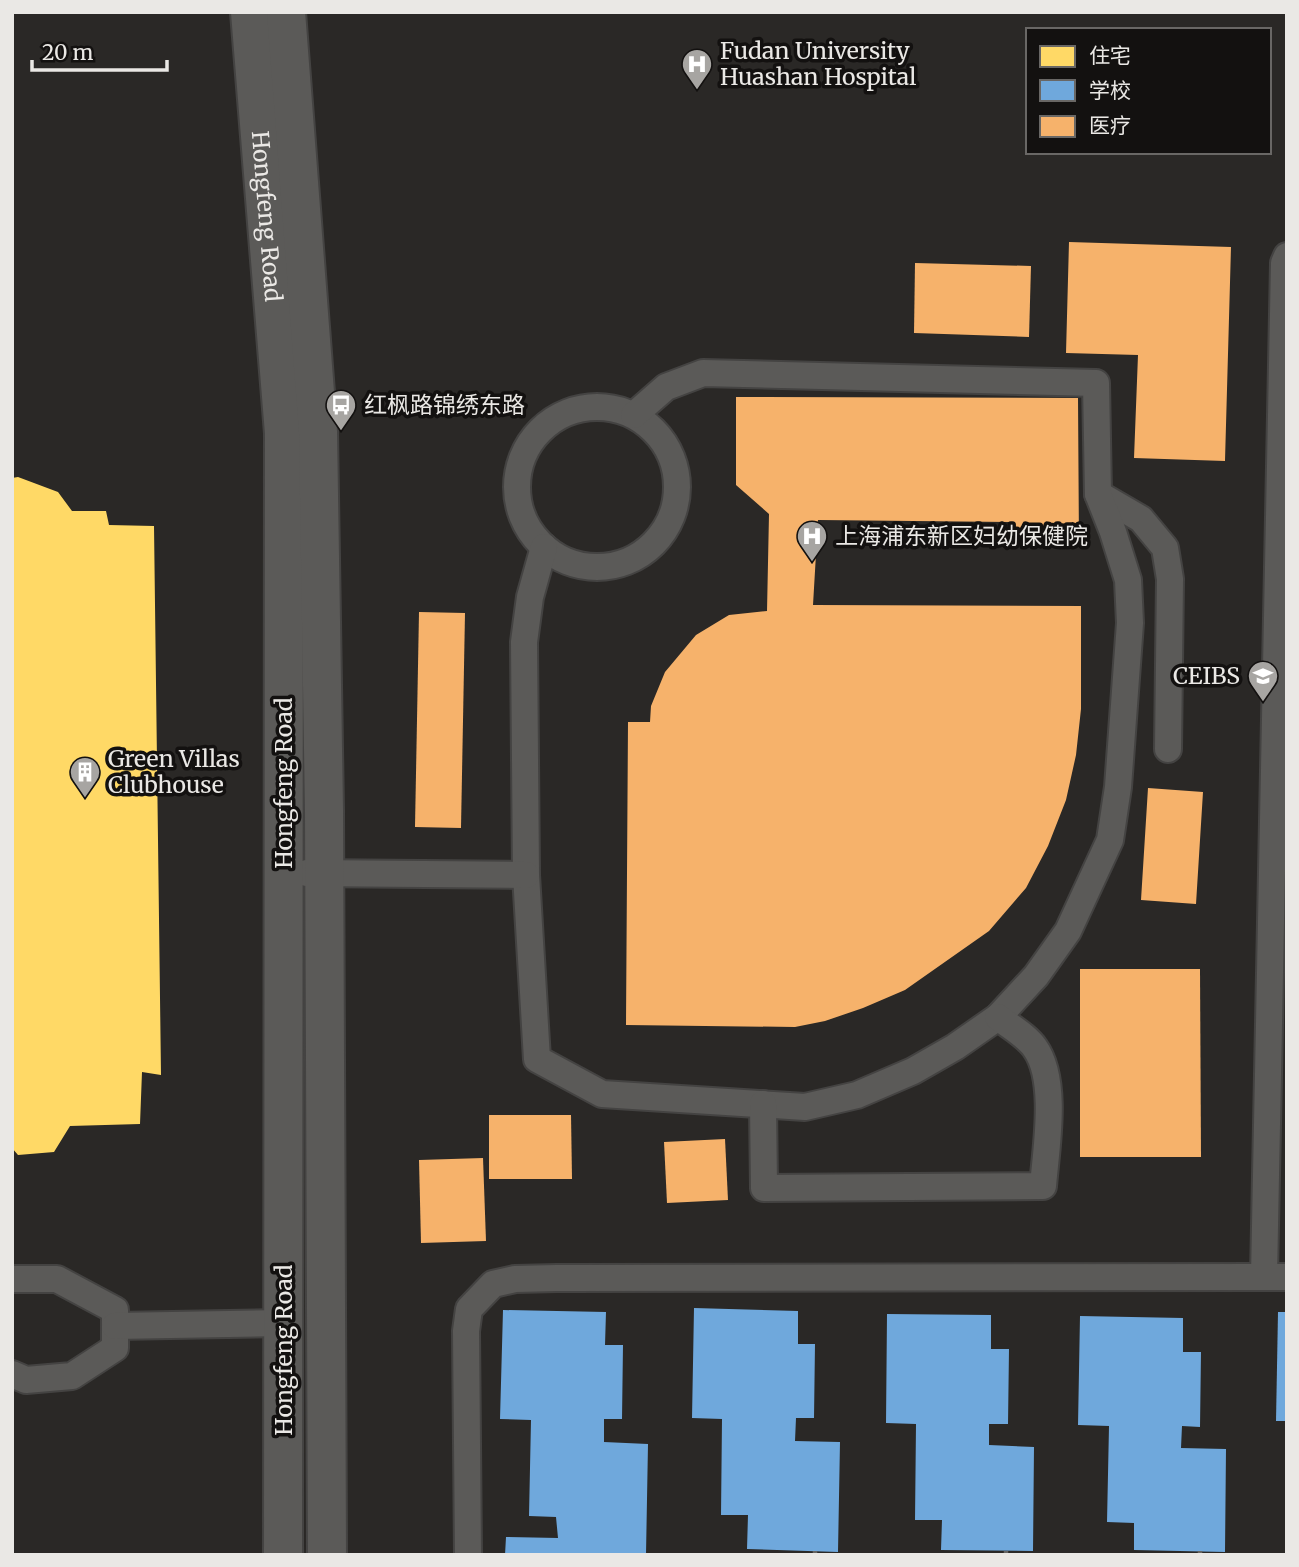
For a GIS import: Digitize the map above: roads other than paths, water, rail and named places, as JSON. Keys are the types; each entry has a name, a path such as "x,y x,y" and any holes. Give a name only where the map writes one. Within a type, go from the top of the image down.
{"street":[{"name":"Hongfeng Road","path":"250,12 284,433 284,1555"},
{"name":"Hongfeng Road","path":"286,12 318,432 324,873 327,1555"}],"lane":[{"path":"468,1555 466,1331 469,1309 493,1284 515,1279 557,1278 1276,1277 1284,263 1287,256"},
{"path":"544,548 530,597 524,642 526,875 537,1059 602,1094 805,1107 858,1095 913,1071 955,1047 998,1017 1036,976 1068,931 1110,840 1118,787 1130,623 1128,580 1098,494 1096,383 703,373 666,387 634,415"},
{"path":"583,407 609,407 634,415 656,431 671,454 678,480 676,507 665,532 646,552 621,564 594,568 568,562 544,548 527,528 518,503 517,477 524,453 538,431 559,416 583,407"},
{"path":"1098,494 1141,519 1165,548 1170,579 1168,750"},
{"path":"284,873 526,875"},
{"path":"764,1104 764,1188 1043,1186 1049,1125 1048,1080 1035,1048 998,1017"},
{"path":"12,1279 57,1279 115,1310 115,1348 72,1376 26,1380 12,1374"},
{"path":"115,1326 284,1323"}],"place":[{"name":"Fudan University Huashan Hospital","path":"697,91"},
{"name":"红枫路锦绣东路","path":"341,432"},
{"name":"上海浦东新区妇幼保健院","path":"812,563"},
{"name":"CEIBS","path":"1263,703"},
{"name":"Green Villas Clubhouse","path":"85,799"}]}
